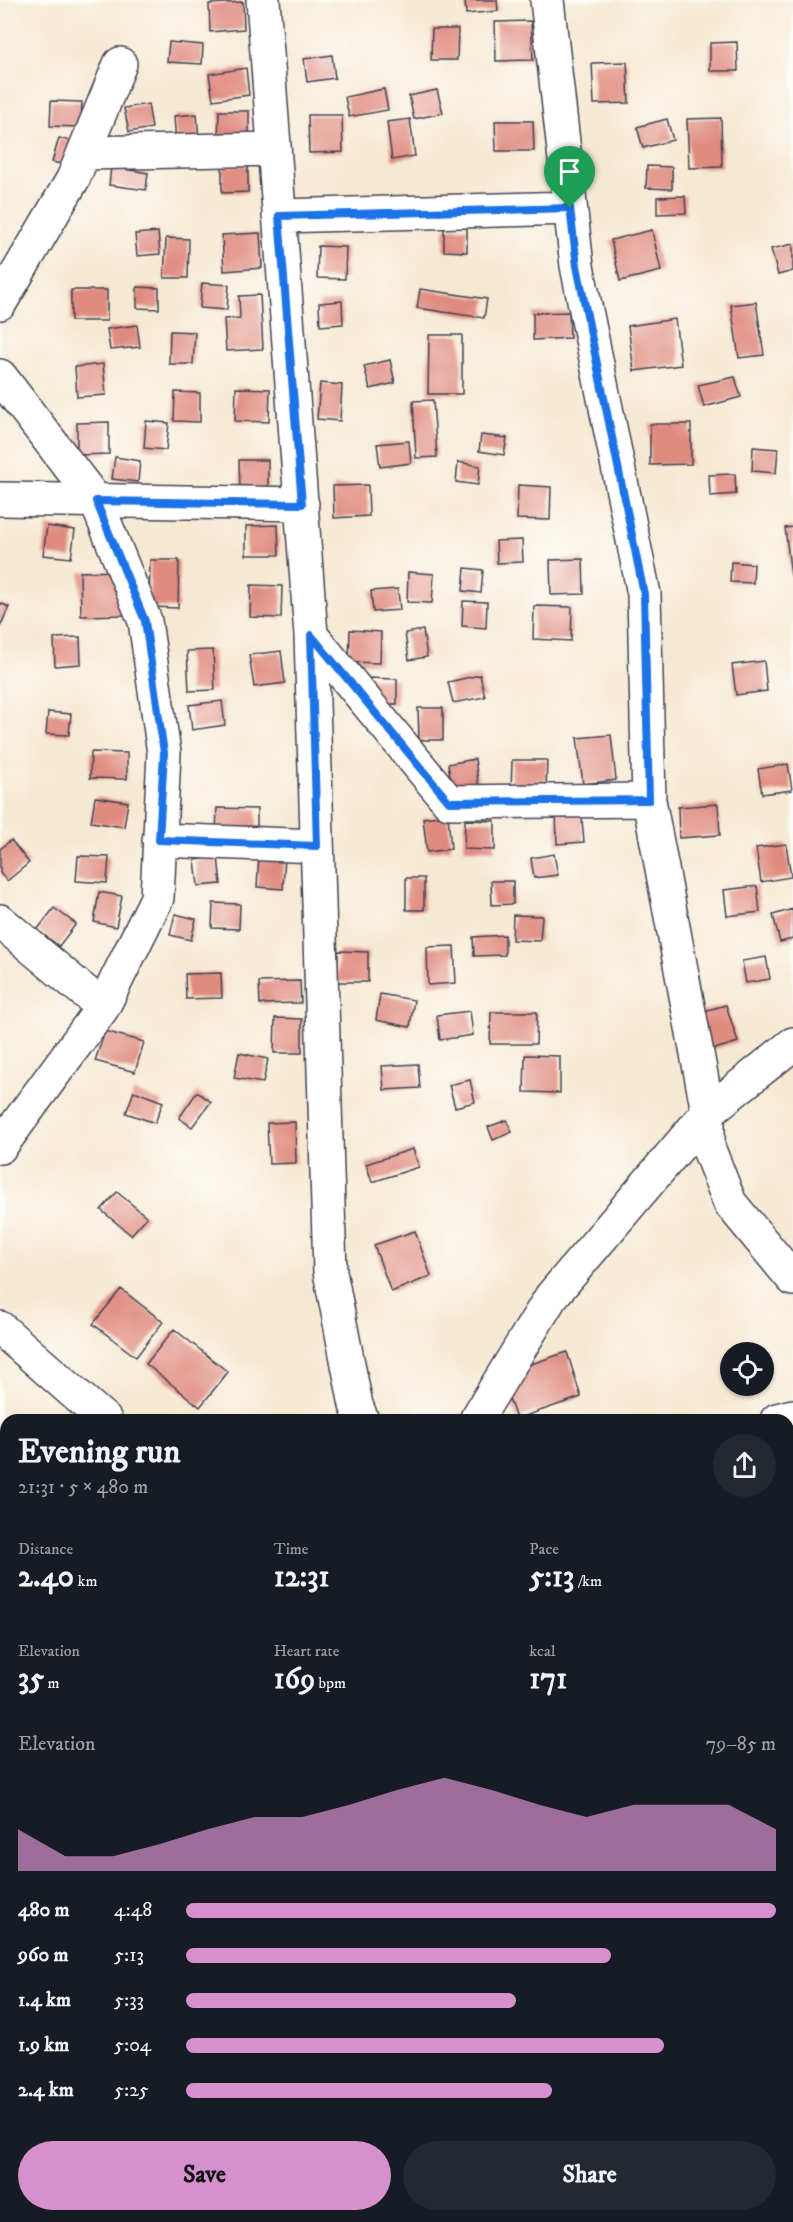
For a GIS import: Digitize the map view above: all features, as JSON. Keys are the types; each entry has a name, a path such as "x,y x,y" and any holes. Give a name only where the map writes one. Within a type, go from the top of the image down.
{"street":[{"path":"263,0 311,635 330,1272 360,1414"},
{"path":"547,0 577,266 644,594 649,800 708,1112 708,1147 730,1203 793,1279"},
{"path":"0,303 73,179 120,64"},
{"path":"84,153 274,149"},
{"path":"279,216 570,208"},
{"path":"0,376 96,501 145,621 164,753 157,898 103,1007 0,1147"},
{"path":"0,500 302,504"},
{"path":"311,635 449,802 649,800"},
{"path":"159,840 317,846"},
{"path":"0,921 103,1007"},
{"path":"480,1414 551,1297 708,1112 793,1044"},
{"path":"0,1328 98,1414"}],"building":[{"path":"465,0 497,0 498,11 466,14"},
{"path":"243,2 244,29 210,32 209,4"},
{"path":"531,21 533,60 496,61 495,22"},
{"path":"432,29 458,29 457,60 431,60"},
{"path":"169,42 203,45 202,64 167,62"},
{"path":"737,42 738,71 710,71 710,43"},
{"path":"332,55 335,78 307,82 304,59"},
{"path":"627,62 629,103 594,104 592,63"},
{"path":"246,68 249,95 213,100 209,74"},
{"path":"384,89 388,110 349,117 345,97"},
{"path":"437,90 443,113 414,119 409,96"},
{"path":"51,101 82,102 81,127 50,126"},
{"path":"148,104 152,128 129,132 124,108"},
{"path":"219,111 249,111 249,140 218,140"},
{"path":"197,114 199,141 176,144 174,116"},
{"path":"308,115 342,115 343,152 309,153"},
{"path":"721,118 722,167 689,168 687,119"},
{"path":"410,119 415,156 392,160 387,122"},
{"path":"667,119 673,140 643,148 637,127"},
{"path":"495,121 533,121 534,151 496,151"},
{"path":"59,138 78,143 73,167 52,162"},
{"path":"248,165 248,192 222,193 222,166"},
{"path":"647,166 672,167 672,189 646,188"},
{"path":"111,167 148,173 146,190 109,185"},
{"path":"685,196 686,213 657,214 657,197"},
{"path":"444,228 467,228 467,252 444,251"},
{"path":"652,230 661,271 620,281 611,240"},
{"path":"158,232 160,254 137,256 135,234"},
{"path":"260,233 262,268 224,271 222,235"},
{"path":"166,238 189,239 188,278 164,278"},
{"path":"793,244 793,271 778,275 771,249"},
{"path":"318,246 346,247 345,279 317,278"},
{"path":"202,283 229,285 227,310 200,308"},
{"path":"137,287 159,288 159,309 137,308"},
{"path":"420,289 487,299 484,318 417,308"},
{"path":"71,290 107,290 107,321 71,321"},
{"path":"260,295 263,349 226,351 224,319 240,318 239,296"},
{"path":"342,301 343,324 320,326 319,303"},
{"path":"756,302 764,355 739,358 731,305"},
{"path":"569,312 570,338 533,340 533,313"},
{"path":"675,319 681,365 634,371 628,326"},
{"path":"137,325 140,347 110,350 107,329"},
{"path":"170,331 195,332 193,364 169,364"},
{"path":"429,335 462,335 462,394 428,394"},
{"path":"390,360 395,383 370,389 364,366"},
{"path":"103,364 106,395 77,397 75,367"},
{"path":"735,377 741,397 704,407 698,385"},
{"path":"320,383 342,385 340,421 317,419"},
{"path":"236,388 270,389 269,422 235,421"},
{"path":"175,392 200,393 200,422 174,421"},
{"path":"433,400 437,457 416,458 413,401"},
{"path":"146,421 169,423 166,450 144,448"},
{"path":"109,422 109,454 77,455 77,423"},
{"path":"650,424 691,424 691,464 650,465"},
{"path":"481,435 507,438 504,455 479,451"},
{"path":"409,441 411,463 380,467 377,444"},
{"path":"753,447 778,449 776,473 752,471"},
{"path":"115,457 140,461 138,482 112,479"},
{"path":"239,460 268,460 268,488 240,489"},
{"path":"458,462 480,466 478,485 456,482"},
{"path":"735,474 736,494 710,496 709,475"},
{"path":"368,485 369,516 334,518 333,486"},
{"path":"518,485 551,487 550,520 517,519"},
{"path":"278,525 279,555 246,555 246,526"},
{"path":"47,526 75,530 71,558 43,555"},
{"path":"793,527 793,575 791,575 785,528"},
{"path":"522,540 523,562 497,563 496,541"},
{"path":"583,559 584,594 551,595 550,560"},
{"path":"150,560 179,560 178,608 149,607"},
{"path":"731,562 754,564 753,583 730,582"},
{"path":"465,568 483,570 481,593 463,591"},
{"path":"124,571 125,615 81,616 80,572"},
{"path":"408,572 434,574 432,603 407,602"},
{"path":"251,585 282,586 281,618 250,617"},
{"path":"398,589 400,610 373,612 371,591"},
{"path":"463,601 487,602 486,628 462,626"},
{"path":"0,603 9,607 0,627"},
{"path":"534,606 572,607 571,641 533,639"},
{"path":"350,630 381,632 380,663 349,662"},
{"path":"423,630 427,657 409,660 405,633"},
{"path":"80,637 81,664 55,666 54,638"},
{"path":"213,650 215,690 189,691 187,651"},
{"path":"281,651 285,683 254,687 249,655"},
{"path":"764,661 767,691 736,695 732,665"},
{"path":"480,675 485,697 453,703 448,682"},
{"path":"366,678 397,679 397,704 366,704"},
{"path":"222,701 225,725 192,730 189,705"},
{"path":"418,708 443,708 443,740 419,740"},
{"path":"48,712 71,714 69,735 46,734"},
{"path":"611,735 616,780 583,784 577,738"},
{"path":"91,752 127,753 127,779 90,778"},
{"path":"475,759 479,789 453,793 448,764"},
{"path":"512,760 547,760 546,791 511,790"},
{"path":"788,764 792,790 762,794 758,769"},
{"path":"95,797 128,802 124,827 91,822"},
{"path":"718,804 720,835 679,838 678,807"},
{"path":"217,808 257,809 257,833 216,832"},
{"path":"581,809 584,842 557,844 556,811"},
{"path":"448,815 451,849 427,852 423,818"},
{"path":"465,820 495,821 495,850 464,849"},
{"path":"11,840 29,863 7,881 0,873 0,849"},
{"path":"786,844 791,877 761,882 756,848"},
{"path":"554,854 558,875 534,878 531,858"},
{"path":"259,855 285,856 283,889 257,887"},
{"path":"78,856 109,857 107,883 76,881"},
{"path":"218,857 221,884 198,886 195,860"},
{"path":"406,878 424,878 424,910 406,910"},
{"path":"491,881 513,881 513,904 492,905"},
{"path":"757,886 760,912 727,916 724,890"},
{"path":"99,892 122,896 116,927 94,922"},
{"path":"213,903 240,904 239,929 212,928"},
{"path":"54,908 76,924 59,946 37,930"},
{"path":"793,909 793,939 780,942 773,915"},
{"path":"175,914 196,919 191,940 170,935"},
{"path":"513,915 542,916 540,941 512,940"},
{"path":"505,935 505,955 474,956 473,937"},
{"path":"454,946 456,983 428,985 427,947"},
{"path":"338,951 368,952 368,982 337,982"},
{"path":"766,957 770,979 746,983 742,961"},
{"path":"221,973 222,998 186,999 185,974"},
{"path":"300,981 301,1003 260,1004 259,982"},
{"path":"380,994 414,1000 410,1027 376,1020"},
{"path":"726,1005 738,1042 708,1051 697,1013"},
{"path":"470,1011 473,1035 440,1040 437,1015"},
{"path":"491,1012 537,1012 536,1044 490,1044"},
{"path":"275,1018 302,1019 302,1053 274,1053"},
{"path":"105,1031 144,1042 135,1072 95,1061"},
{"path":"239,1053 268,1059 263,1083 234,1078"},
{"path":"525,1055 560,1056 560,1093 524,1092"},
{"path":"418,1064 420,1088 384,1090 382,1066"},
{"path":"470,1080 475,1102 455,1107 449,1085"},
{"path":"134,1091 163,1102 155,1123 126,1113"},
{"path":"197,1092 211,1102 192,1127 179,1118"},
{"path":"507,1120 512,1132 493,1140 488,1127"},
{"path":"295,1122 296,1163 269,1164 267,1123"},
{"path":"413,1149 419,1167 372,1182 366,1164"},
{"path":"117,1192 147,1217 131,1235 101,1210"},
{"path":"415,1231 431,1276 391,1292 374,1245"},
{"path":"121,1289 163,1322 136,1357 93,1324"},
{"path":"174,1329 228,1372 200,1407 146,1364"},
{"path":"567,1352 581,1397 531,1414 514,1414 501,1374"}],"route":[{"path":"570,208 577,266 644,594 649,800 449,802 311,635 317,846 159,840 164,753 145,621 96,501 302,504 279,216 570,208"}]}
